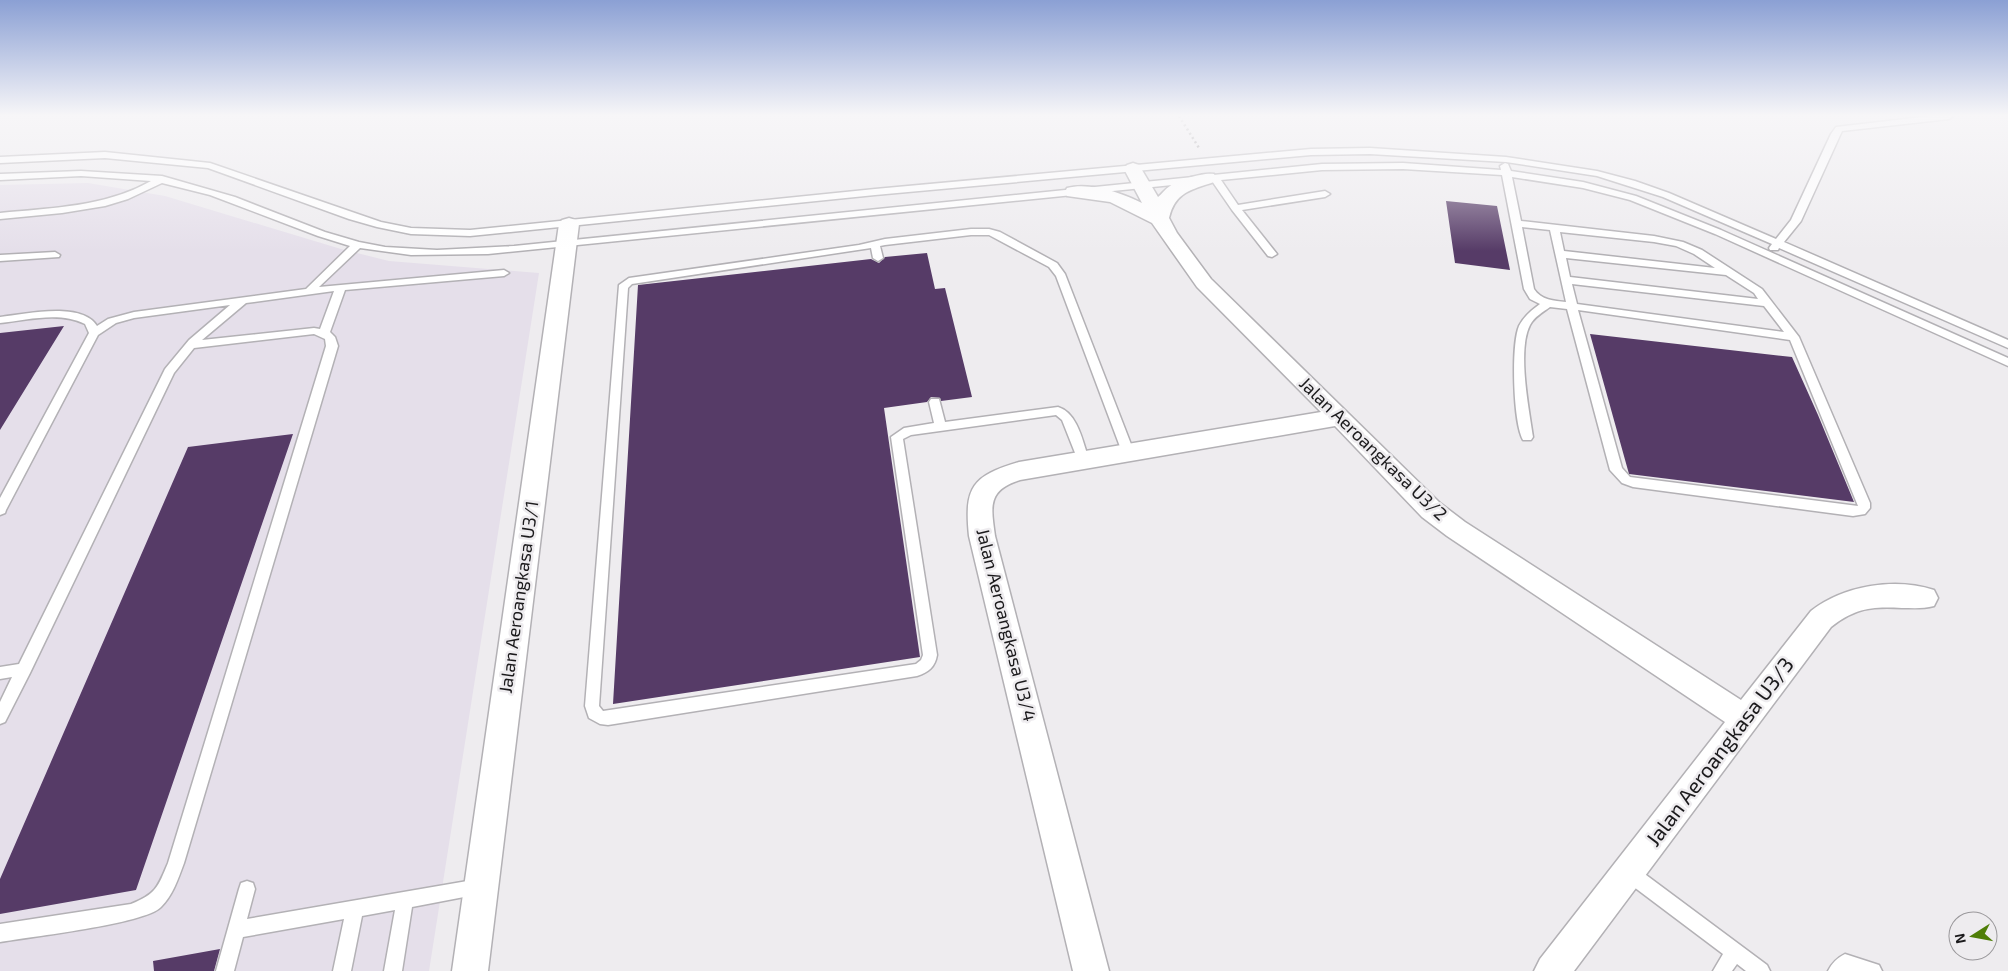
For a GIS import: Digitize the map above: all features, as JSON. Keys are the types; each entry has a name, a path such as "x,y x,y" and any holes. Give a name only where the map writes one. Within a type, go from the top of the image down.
{"street":[{"name":"Jalan Aeroangkasa U3/2","path":"1137,177 1159,219 1204,283 1431,510 1456,529 1745,719"},
{"path":"1074,192 1114,197 1159,219 1163,203 1177,189 1211,177"},
{"name":"Jalan Aeroangkasa U3/1","path":"470,971 567,234"},
{"name":"Jalan Aeroangkasa U3/4","path":"1091,971 982,536 979,510 982,495 988,484 1001,475 1340,417"},
{"name":"Jalan Aeroangkasa U3/3","path":"1552,971 1821,619 1833,608 1851,600 1880,596 1924,598"}],"lane":[{"path":"175,161 210,166 352,217 411,231 567,234 1074,192 1137,177 1262,161"},
{"path":"1504,161 1529,289 1534,297 1548,303 1572,307 1794,337"},
{"path":"1520,161 1615,178 1658,193 1778,243 2008,344"},
{"path":"1768,255 1796,221 1823,161"},
{"path":"0,177 93,173 162,179 214,193 323,234 357,244 426,254 489,251 567,234 875,192 1137,177 1211,177 1358,165 1507,173 1583,185 1632,198 1768,255 2008,362"},
{"path":"1211,177 1272,254"},
{"path":"0,216 95,205 152,186 162,179"},
{"path":"1235,208 1325,194"},
{"path":"1517,224 1554,228 1654,239 1679,244 1698,252 1758,291 1794,337 1864,504 1864,508 1860,511 1633,482 1620,476 1616,470 1572,307 1554,228"},
{"path":"1083,460 1067,418 1058,411 908,431 897,437 930,655 929,662 924,668 608,718 600,717 594,713 592,706 622,287 634,279 971,232 997,234 1053,265 1061,276 1128,452"},
{"path":"310,290 357,244"},
{"path":"875,244 878,258"},
{"path":"1560,254 1731,273"},
{"path":"0,258 55,255"},
{"path":"0,510 94,333 112,321 134,315 310,290 504,273"},
{"path":"1566,280 1769,303"},
{"path":"324,333 341,287"},
{"path":"0,717 169,372 176,360 191,345 242,301"},
{"path":"1527,437 1520,388 1520,334 1526,322 1548,303"},
{"path":"0,320 60,314 79,317 90,323 94,333"},
{"path":"0,932 131,912 154,903 166,888 178,854 332,346 330,337 324,333 301,332 191,345"},
{"path":"935,402 940,426"},
{"path":"0,673 25,669"},
{"path":"1628,872 1761,971"},
{"path":"235,930 481,886"},
{"path":"225,971 247,889"},
{"path":"393,971 405,900"},
{"path":"342,971 355,909"},
{"path":"1722,971 1735,952"},
{"path":"1837,971 1845,963 1873,971"}],"shaded area":[{"path":"88,183 165,196 341,249 389,261 539,273 429,971 0,971 0,185"}],"building":[{"path":"1446,201 1497,206 1510,270 1455,263"},
{"path":"927,253 935,289 945,288 972,397 941,401 940,398 931,397 927,402 884,408 920,657 613,704 638,285 871,259 879,263 885,257"},
{"path":"64,326 0,430 0,333"},
{"path":"1590,334 1792,357 1854,502 1629,474"},
{"path":"293,434 136,890 0,914 0,879 188,447"},
{"path":"220,949 214,971 154,971 153,961"}]}
